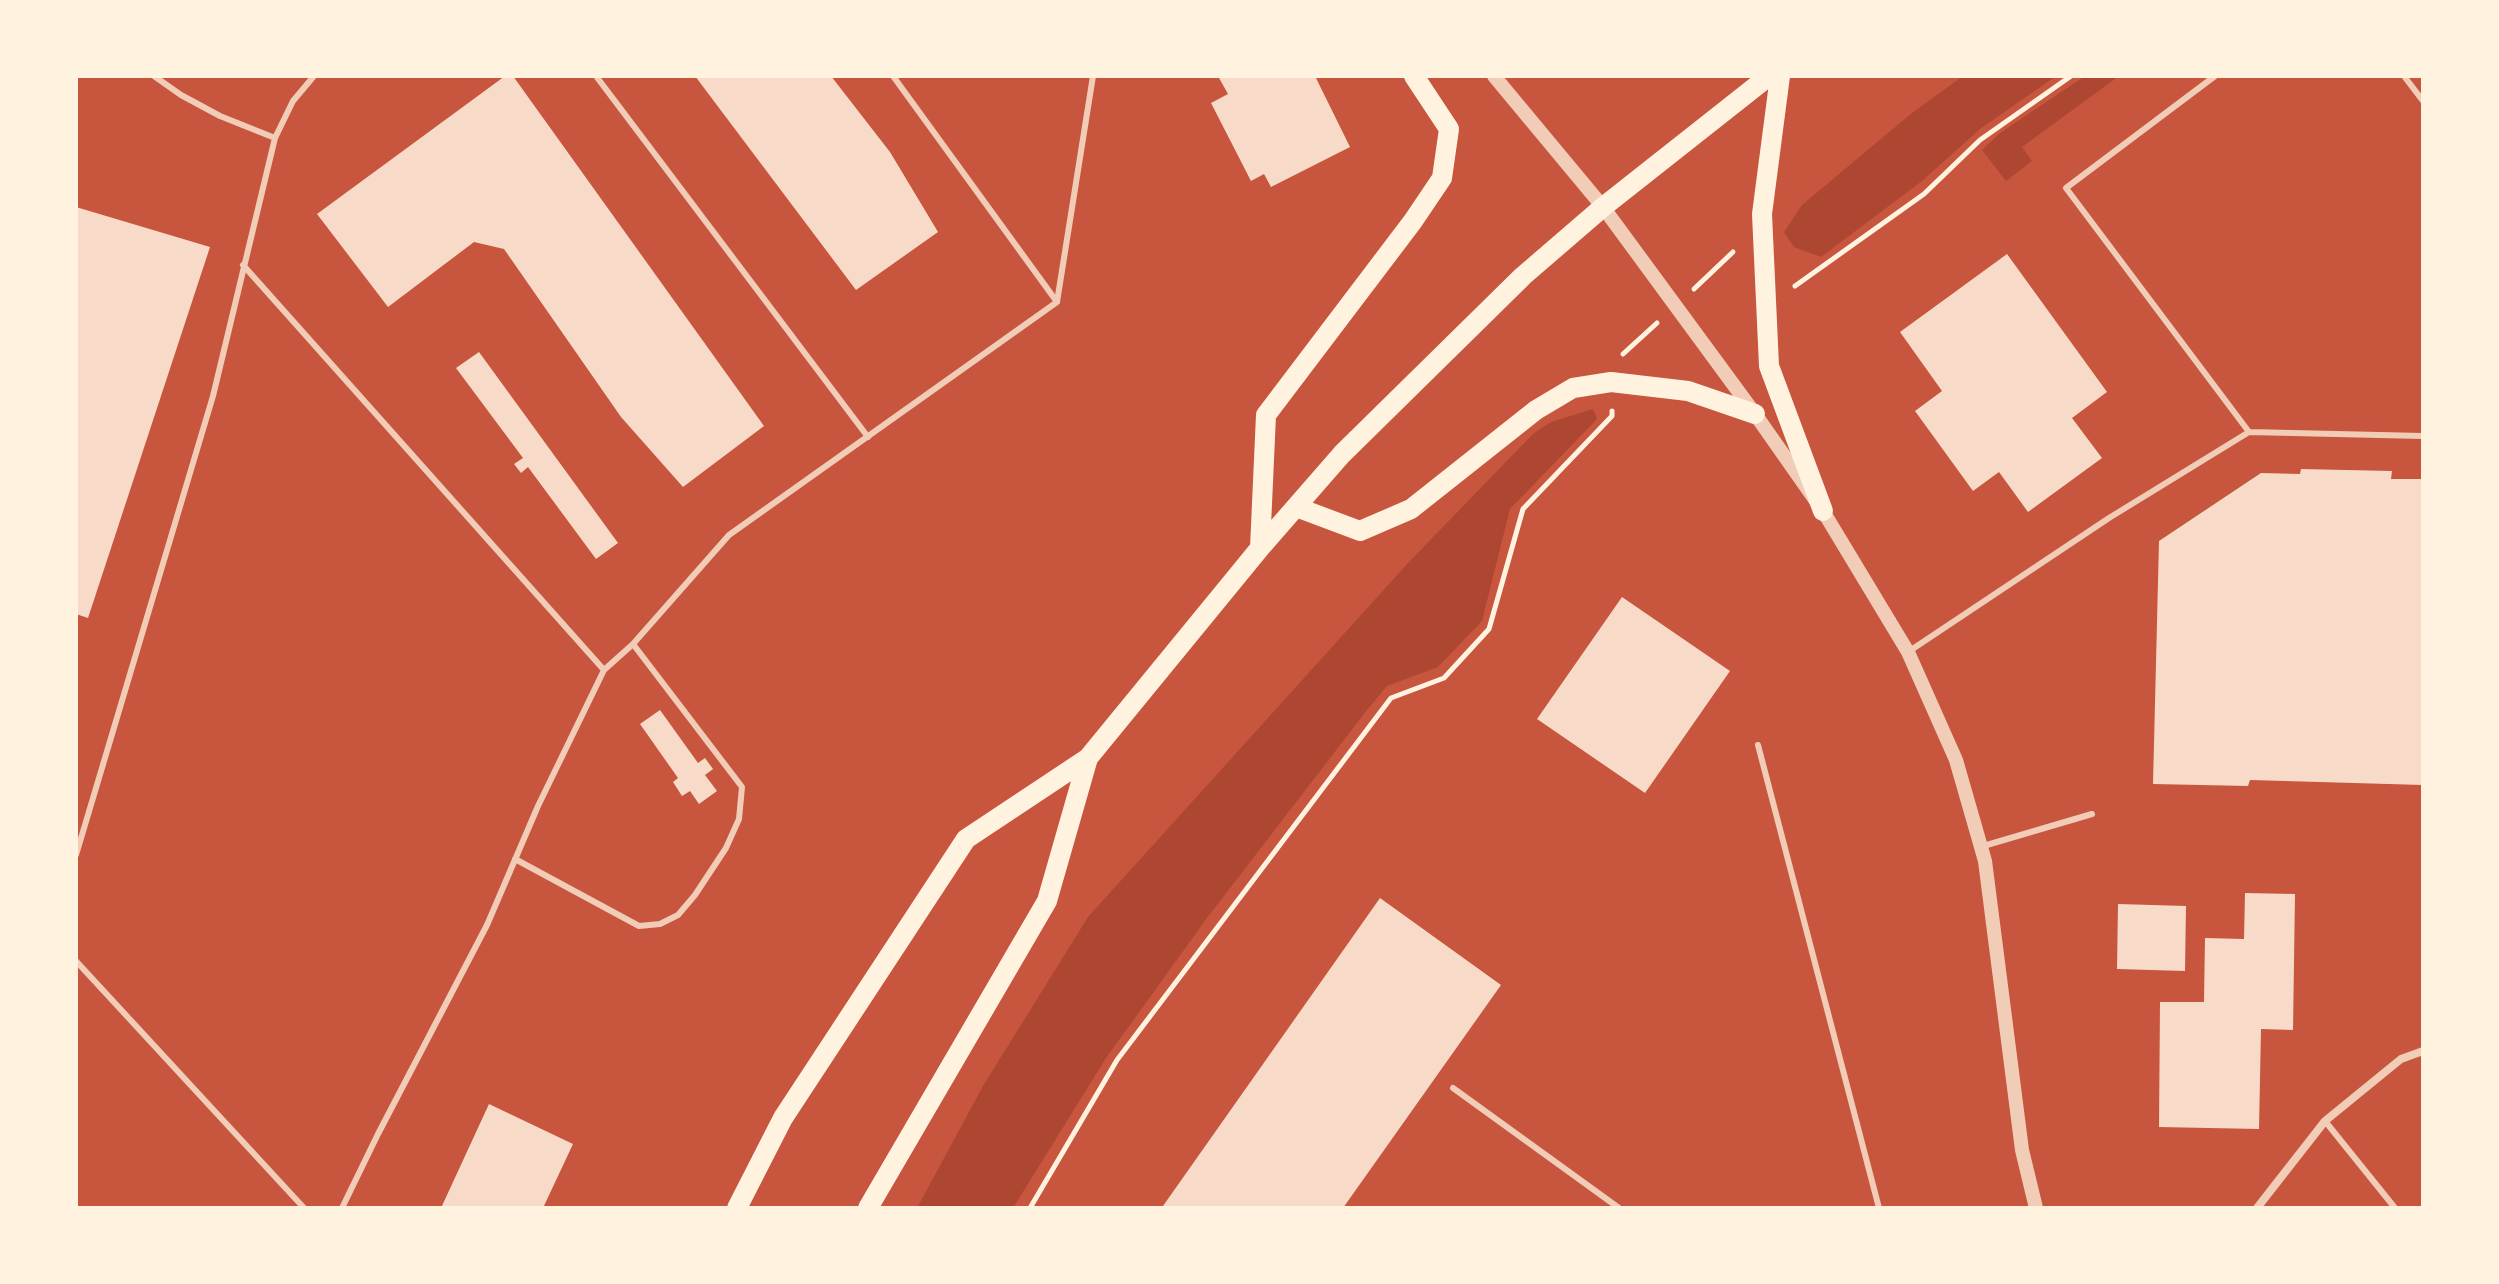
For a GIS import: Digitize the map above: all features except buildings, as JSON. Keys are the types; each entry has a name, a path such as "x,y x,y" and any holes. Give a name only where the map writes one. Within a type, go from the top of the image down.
{"main road":[{"path":"1260,548 1266,415 1442,178 1449,129 1414,76"},
{"path":"737,1208 783,1118 966,839 1088,758 1260,548 1342,454 1417,377 1538,262 1769,76"},
{"path":"1780,76 1762,214 1769,366 1823,511"},
{"path":"1296,507 1360,531 1411,509 1536,410 1573,388 1611,382 1688,391 1755,414"},
{"path":"868,1208 1047,901 1088,758"}],"street":[{"path":"1494,76 1603,207 1755,414 1823,511 1908,652 1956,760 1985,861 2022,1150 2036,1208"},
{"path":"2257,1208 2325,1121 2401,1059 2423,1051"}],"lane":[{"path":"154,76 220,116 275,138"},
{"path":"76,855 213,396 275,138 293,101 314,76"},
{"path":"596,76 868,437"},
{"path":"893,76 1057,302"},
{"path":"342,1208 487,925 538,806 604,670 633,644 729,535 1057,302 1093,76"},
{"path":"2215,76 2066,188 2249,432"},
{"path":"2404,76 2423,101"},
{"path":"243,265 604,670"},
{"path":"1908,652 2109,518 2249,432 2423,436"},
{"path":"515,859 639,926 660,924 678,915 726,848 739,819 742,787 633,644"},
{"path":"1758,745 1879,1208"},
{"path":"1980,847 2092,814"},
{"path":"76,961 304,1208"},
{"path":"1453,1088 1619,1208"},
{"path":"2325,1121 2395,1208"}],"path":[{"path":"1791,289 1924,194 1980,140 2071,76"},
{"path":"1030,1208 1117,1060 1391,698 1444,678 1489,629 1523,509 1612,416"}],"shaded area":[{"path":"1963,76 2056,76 1980,129 1922,181 1821,257 1794,247 1784,232 1802,205 1912,113"},
{"path":"2085,76 2119,76 2022,147 2032,161 2006,181 1982,150 2000,133"},
{"path":"1593,409 1597,419 1510,509 1482,621 1438,667 1387,686 1367,710 1207,918 1106,1058 1013,1208 917,1208 983,1086 1088,917 1408,563 1533,434 1551,422"}]}
